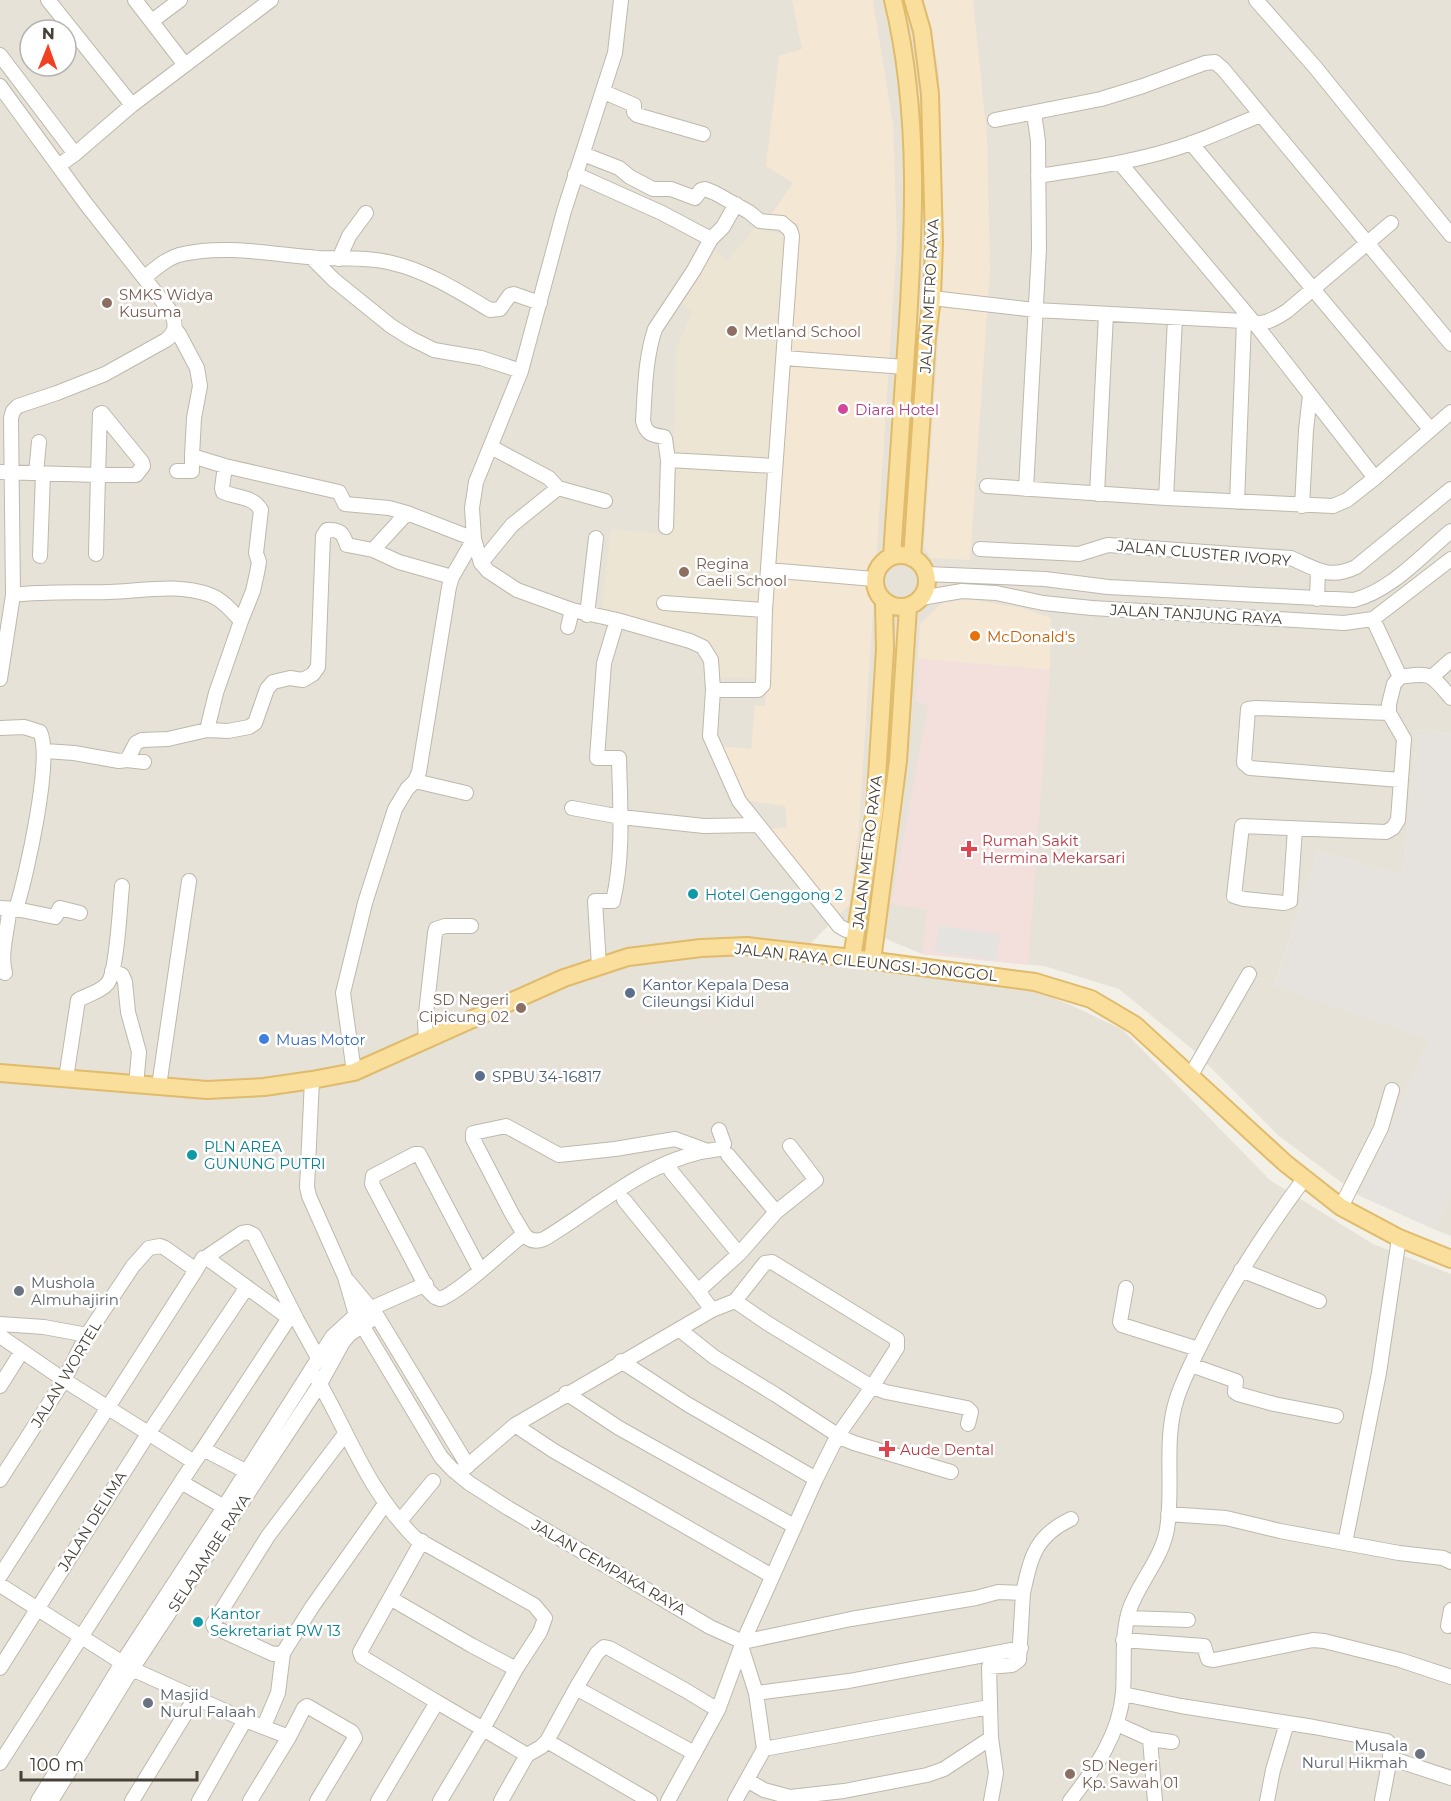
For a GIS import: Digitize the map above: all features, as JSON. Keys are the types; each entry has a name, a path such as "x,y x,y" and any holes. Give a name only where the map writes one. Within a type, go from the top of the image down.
{"main road":[{"name":"JALAN METRO RAYA","path":"892,556 913,241 910,96 902,34 893,0"},
{"name":"JALAN METRO RAYA","path":"912,558 927,337 932,298 934,242 930,94 922,31 913,0"},
{"path":"902,555 912,558 919,562 926,574 927,583 915,602 896,607 884,602 878,596 874,579 877,569 883,561 892,556 902,555"},
{"name":"JALAN METRO RAYA","path":"852,958 875,809 885,649 884,602"},
{"name":"JALAN METRO RAYA","path":"872,961 898,761 915,602"},
{"name":"JALAN RAYA CILEUNGSI-JONGGOL","path":"0,1073 207,1090 264,1087 354,1072 564,978 628,957 712,947 747,946 852,958 1035,982 1091,999 1135,1025 1304,1179 1341,1207 1400,1238 1451,1259"}],"street":[{"path":"48,0 132,105"},
{"path":"135,0 185,65"},
{"path":"152,21 180,0"},
{"path":"57,166 75,154 132,105 271,0"},
{"path":"621,0 615,53 575,174 521,371 476,482 472,508 474,539 481,563 488,571 517,590 587,615 617,620 704,647 711,660 713,690 710,736 739,801 839,926 856,932"},
{"path":"1256,0 1322,76 1451,235"},
{"path":"0,55 75,154"},
{"path":"995,120 1101,99 1215,62 1451,344"},
{"path":"0,87 57,166 171,312 175,329 197,368 200,386 194,418 192,471 177,471"},
{"path":"604,92 634,105 634,112 637,115 703,134"},
{"path":"1026,489 1039,249 1038,141 1034,113"},
{"path":"1038,176 1120,163 1191,143 1261,115"},
{"path":"1191,143 1430,429"},
{"path":"583,154 619,168 630,177 653,189 671,189 692,198 695,198 700,190 705,189 736,204 760,221 776,222 786,226 792,236 765,610 762,687 758,690 713,690"},
{"path":"1120,163 1375,478"},
{"path":"575,174 662,213 711,239"},
{"path":"666,527 668,460 664,437 651,435 643,421 645,372 654,329 736,204"},
{"path":"339,259 349,236 366,213"},
{"path":"932,298 1035,310 1250,323 1270,322 1312,290 1391,222"},
{"path":"145,278 169,260 184,253 246,251 339,259 368,258 410,268 490,310 500,309 510,295 514,294 540,303"},
{"path":"311,257 334,280 391,326 410,338 434,350 481,358 521,371"},
{"path":"1097,494 1106,314"},
{"path":"1166,498 1176,318"},
{"path":"1237,502 1250,323"},
{"path":"0,679 13,595 5,472 11,418 14,411 18,406 105,374 166,340 175,329"},
{"path":"784,358 904,367"},
{"path":"1302,506 1310,395"},
{"path":"987,486 1333,506 1347,500 1375,478 1451,412"},
{"path":"5,472 98,475 136,475 143,466 142,462 101,413 99,414 98,475 96,554"},
{"path":"39,442 40,556"},
{"path":"491,447 549,478 558,488 605,501"},
{"path":"192,456 225,466 339,492 345,504 389,508 474,539"},
{"path":"668,460 775,466"},
{"path":"207,730 216,693 253,591 259,562 256,552 261,510 251,500 223,492 225,466"},
{"path":"481,563 513,525 558,488"},
{"name":"JALAN CLUSTER IVORY","path":"980,549 1079,555 1108,546 1291,558 1318,571 1338,574 1356,567 1451,489"},
{"path":"373,550 407,513"},
{"path":"127,760 136,743 142,740 168,739 207,730 228,731 249,727 255,723 267,689 273,682 290,678 303,680 314,674 318,667 324,533 327,530 338,530 345,536 347,545 373,550 399,562 452,577"},
{"name":"JALAN TANJUNG RAYA","path":"926,574 1045,579 1108,587 1354,600 1383,588 1451,531"},
{"path":"587,615 596,538"},
{"path":"354,1072 343,993 365,903 395,809 419,772 449,587 452,577 474,539"},
{"path":"1400,677 1373,620 1451,559"},
{"path":"768,570 874,579"},
{"path":"1317,599 1318,571"},
{"path":"13,595 35,592 186,589 219,599 241,621"},
{"name":"JALAN TANJUNG RAYA","path":"915,602 963,591 996,593 1043,603 1092,608 1344,623 1373,620"},
{"path":"663,603 765,610"},
{"path":"568,627 572,610"},
{"path":"599,966 595,902 613,901 621,817 619,758 597,758 604,663 617,620"},
{"path":"1433,676 1451,660"},
{"path":"1295,829 1290,901 1284,903 1234,896 1242,826 1386,832 1393,828 1398,820 1404,739 1389,713 1390,695 1394,684 1400,677 1424,674 1433,676 1451,698"},
{"path":"1389,713 1248,709 1244,763 1250,768 1400,780"},
{"path":"0,728 24,727 40,732 45,751 24,880 16,909 9,913 2,957 5,973"},
{"path":"45,751 144,762"},
{"path":"415,781 466,793"},
{"path":"572,808 621,817 704,826 757,825"},
{"path":"159,1086 189,881"},
{"path":"66,1078 78,1000 110,982 122,886"},
{"path":"0,908 53,917 60,908 80,913"},
{"path":"426,1040 424,1022 436,929 445,926 471,926"},
{"path":"112,971 122,975 125,982 128,1012 139,1052 136,1085"},
{"path":"1191,1075 1249,974"},
{"path":"312,1080 308,1192 345,1277 359,1320 458,1464"},
{"path":"1341,1207 1381,1128 1392,1090"},
{"path":"705,1150 675,1138 615,1149 559,1155 506,1126 473,1133 473,1139 512,1214 524,1234 532,1240 544,1239 640,1175 677,1158 705,1150 720,1149 723,1146 719,1130"},
{"path":"458,1464 566,1394 621,1361 680,1330 739,1254 776,1212 816,1180 790,1146"},
{"path":"480,1270 421,1157 415,1154 373,1176 371,1179 435,1297 444,1298 480,1270 524,1234"},
{"path":"728,1155 776,1212"},
{"path":"671,1171 739,1254"},
{"path":"1070,1801 1096,1766 1117,1724 1123,1694 1123,1640 1127,1618 1132,1602 1162,1545 1168,1514 1170,1432 1177,1399 1198,1349 1226,1295 1261,1237 1304,1179"},
{"path":"624,1200 705,1300 735,1301 767,1323 878,1389 967,1408 971,1412 968,1424"},
{"path":"0,1576 196,1270 205,1258 242,1233 248,1232 254,1235 315,1364 320,1383 345,1434 386,1504 411,1532 534,1605 544,1614 545,1622 540,1632 516,1669 440,1801"},
{"path":"1345,1543 1381,1362 1400,1238"},
{"name":"JALAN WORTEL","path":"0,1480 64,1380 87,1335 133,1266 149,1248 160,1246 165,1248 196,1270"},
{"path":"205,1258 292,1318"},
{"path":"668,1801 718,1710 742,1646 816,1479 878,1389 897,1348 897,1339 772,1262 765,1263 735,1301"},
{"path":"1241,1270 1319,1301"},
{"path":"345,1277 374,1312 458,1464"},
{"name":"SELAJAMBE RAYA","path":"51,1801 127,1666 252,1474 320,1383 343,1342 359,1320 426,1284"},
{"name":"JALAN DELIMA","path":"0,1668 148,1434 247,1287"},
{"path":"1126,1288 1120,1322 1122,1325 1198,1349"},
{"path":"0,1763 194,1462 292,1318"},
{"path":"203,1449 252,1474 332,1337 359,1320"},
{"path":"0,1324 44,1327 87,1335"},
{"path":"680,1330 714,1357 844,1439 951,1472"},
{"path":"0,1336 64,1380 194,1462"},
{"path":"0,1386 22,1351"},
{"path":"621,1361 687,1404 816,1479"},
{"path":"1191,1365 1236,1381 1235,1392 1238,1394 1274,1404 1336,1416"},
{"path":"566,1394 619,1428 794,1526"},
{"path":"515,1425 554,1451 772,1576"},
{"path":"283,1653 273,1654 216,1628 213,1624 268,1536 345,1434"},
{"name":"JALAN CEMPAKA RAYA","path":"458,1464 477,1488 742,1646"},
{"path":"433,1481 411,1532 390,1598 360,1654 527,1755"},
{"path":"181,1482 230,1510"},
{"path":"250,1801 276,1731 283,1653 312,1607 386,1504"},
{"path":"1168,1514 1226,1518 1280,1532 1436,1557 1451,1562"},
{"path":"992,1801 996,1780 989,1707 989,1667 1016,1664 1019,1660 1023,1593 1032,1556 1040,1541 1055,1527 1071,1519"},
{"path":"0,1585 127,1666 245,1720 276,1731"},
{"path":"742,1646 851,1619 990,1594 1023,1593"},
{"path":"390,1598 471,1646 516,1669"},
{"path":"1448,1626 1451,1610"},
{"path":"1127,1618 1188,1620"},
{"path":"1123,1640 1204,1646 1209,1659 1214,1660 1265,1651 1305,1640 1324,1641 1400,1660 1451,1677"},
{"path":"735,1801 764,1749 756,1693 742,1646"},
{"path":"501,1801 527,1755 541,1748 547,1741 597,1653 604,1647 686,1690 718,1710"},
{"path":"756,1693 849,1681 1021,1648"},
{"path":"38,1801 127,1666"},
{"path":"576,1688 694,1753"},
{"path":"1123,1694 1387,1741 1390,1744 1390,1758 1382,1800"},
{"path":"132,1801 195,1698"},
{"path":"378,1801 437,1702"},
{"path":"276,1731 307,1706 355,1735 354,1741 317,1801"},
{"path":"764,1749 989,1707"},
{"path":"199,1801 245,1720"},
{"path":"1117,1724 1150,1739 1172,1742"},
{"path":"1266,1801 1287,1724"},
{"path":"747,1780 764,1790 790,1797 844,1791 944,1769 991,1738"},
{"path":"1150,1739 1155,1801"},
{"path":"547,1741 651,1801"},
{"path":"1390,1758 1451,1778"}],"shaded area":[{"path":"0,0 1451,0 1451,733 1417,730 1403,875 1317,851 1275,986 1429,1039 1360,1196 1279,1136 1191,1048 1119,989 1044,966 922,954 836,918 795,959 1030,988 1123,1030 1270,1180 1373,1244 1451,1274 1451,1801 0,1801"},
{"path":"792,0 873,0 893,124 897,241 859,826 849,905 836,918 764,830 787,827 785,806 744,800 718,746 751,749 755,705 765,706 799,224 771,215 793,183 766,166 779,56 802,49"},
{"path":"924,0 973,0 987,136 990,272 970,560 931,558 924,547 943,271 939,70"},
{"name":"Metland School","path":"755,228 786,236 770,458 674,453 676,349 692,312 671,295 704,244 728,260"},
{"name":"Regina Caeli School","path":"674,467 767,472 757,678 719,677 712,648 690,636 602,609 611,529 670,535"},
{"path":"967,599 1022,608 1051,618 1050,670 918,659 920,624 945,600"},
{"name":"Rumah Sakit Hermina Mekarsari","path":"918,659 1050,670 1028,965 922,954 927,910 891,904 928,706 916,701"},
{"path":"1417,730 1451,733 1451,1195 1433,1229 1360,1196 1429,1039 1275,987 1317,851 1403,875"},
{"path":"939,926 1000,934 996,960 935,952"},
{"path":"1451,1195 1451,1236 1433,1229"}],"place":[{"name":"SMKS Widya Kusuma","path":"107,303"},
{"name":"Metland School","path":"732,331"},
{"name":"Diara Hotel","path":"843,409"},
{"name":"Regina Caeli School","path":"684,572"},
{"name":"McDonald's","path":"975,636"},
{"name":"Rumah Sakit Hermina Mekarsari","path":"969,849"},
{"name":"Hotel Genggong 2","path":"693,894"},
{"name":"Kantor Kepala Desa Cileungsi Kidul","path":"630,993"},
{"name":"SD Negeri Cipicung 02","path":"521,1008"},
{"name":"Muas Motor","path":"264,1039"},
{"name":"SPBU 34-16817","path":"480,1076"},
{"name":"PLN AREA GUNUNG PUTRI","path":"192,1155"},
{"name":"Mushola Almuhajirin","path":"19,1291"},
{"name":"Aude Dental","path":"887,1449"},
{"name":"Kantor Sekretariat RW 13","path":"198,1622"},
{"name":"Masjid Nurul Falaah","path":"148,1703"},
{"name":"Musala Nurul Hikmah","path":"1420,1754"},
{"name":"SD Negeri Kp. Sawah 01","path":"1070,1774"}]}
